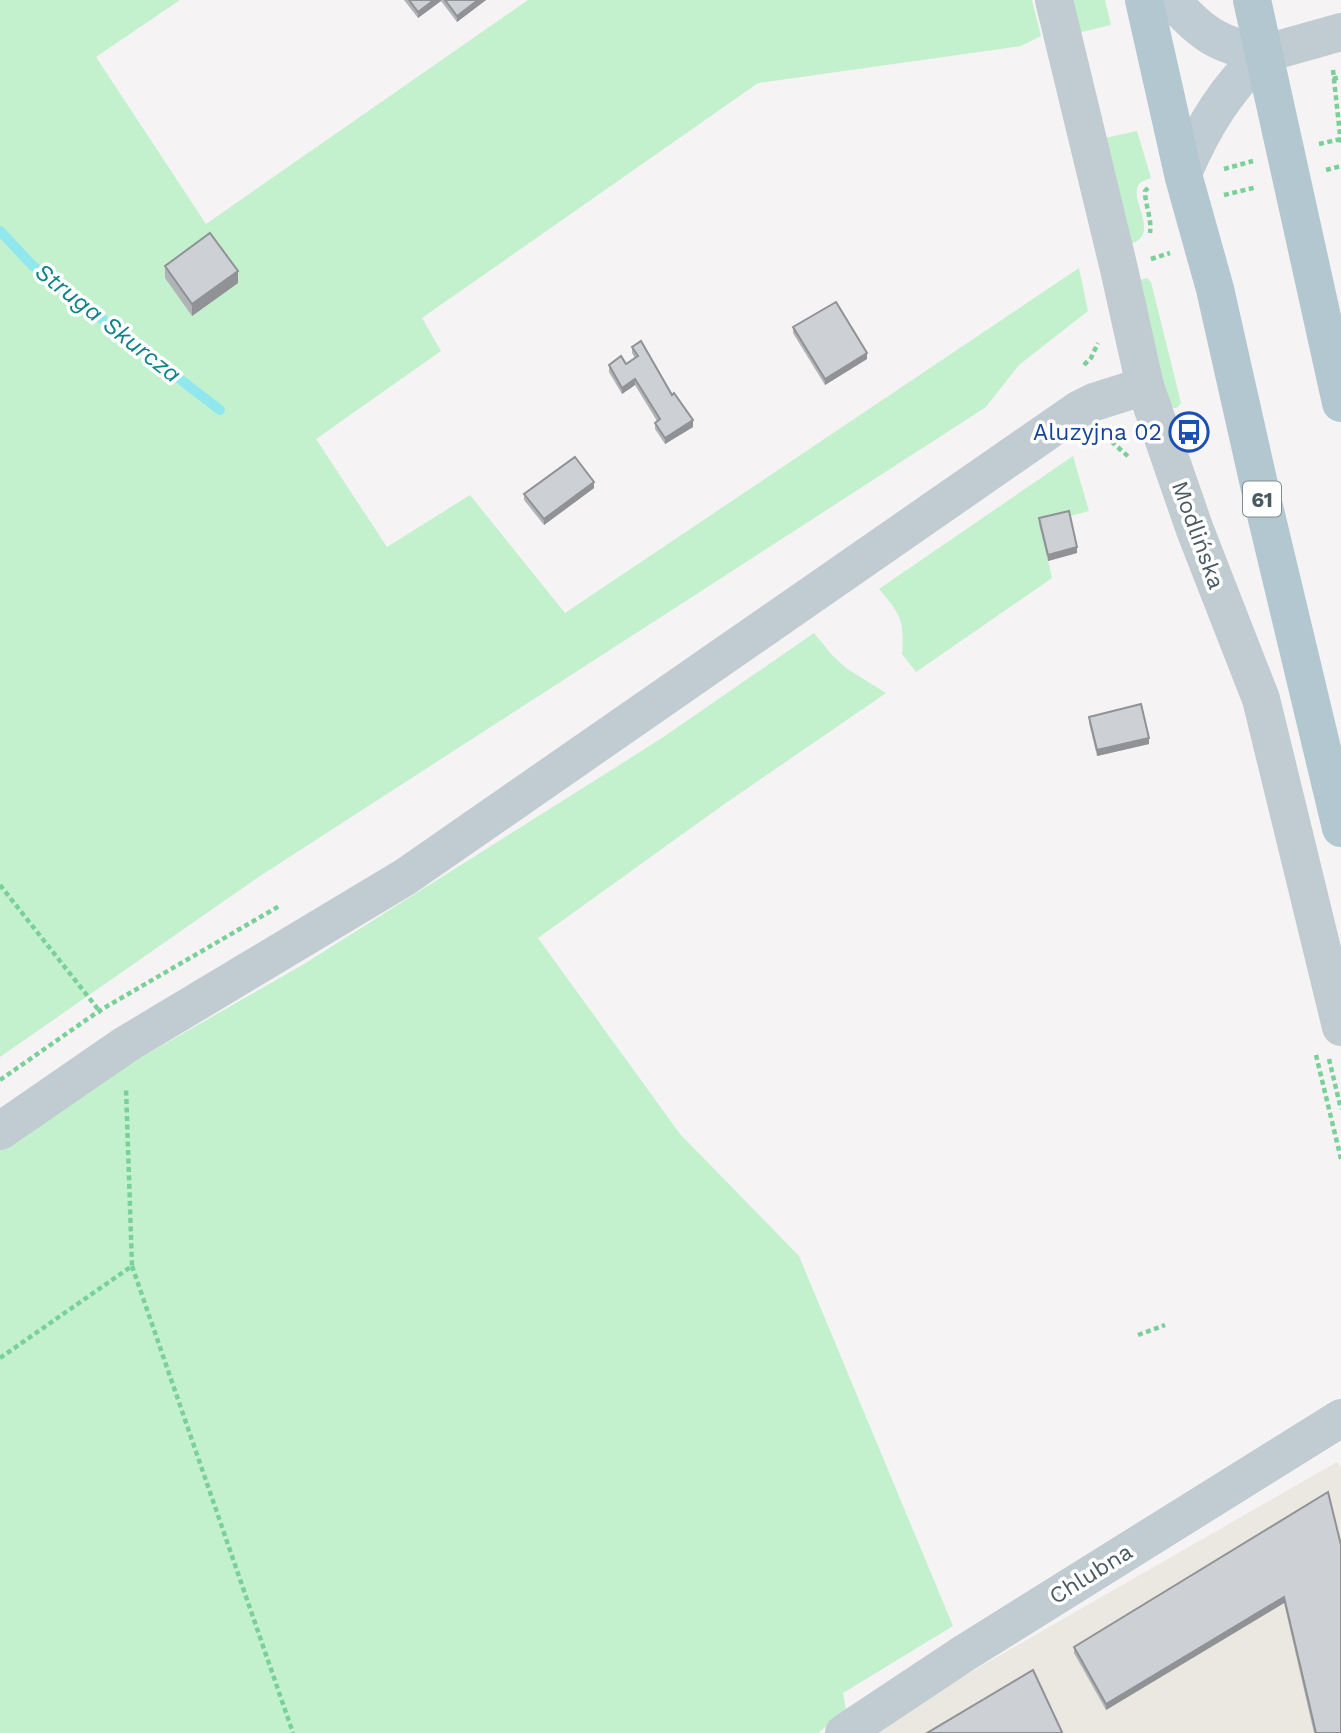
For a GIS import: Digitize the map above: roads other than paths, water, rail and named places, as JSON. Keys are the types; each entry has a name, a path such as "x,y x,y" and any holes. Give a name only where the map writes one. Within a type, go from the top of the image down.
{"main road":[{"name":"61","path":"1144,0 1199,172 1215,289 1341,828"},
{"path":"1252,0 1341,403"}],"street":[{"name":"Modlińska","path":"1054,0 1145,386 1195,530 1261,699 1341,1027"},
{"path":"1172,0 1203,32 1229,45 1263,54"},
{"path":"1199,172 1194,147 1213,112 1242,74 1263,54 1335,34"},
{"path":"0,1131 125,1045 405,877 1079,410 1094,402 1145,386"},
{"name":"Chlubna","path":"844,1733 963,1654 1341,1418"}],"waterway":[{"name":"Struga Skurcza","path":"0,231 33,266 220,410"}],"place":[{"name":"Aluzyjna 02","path":"1189,432"}]}
